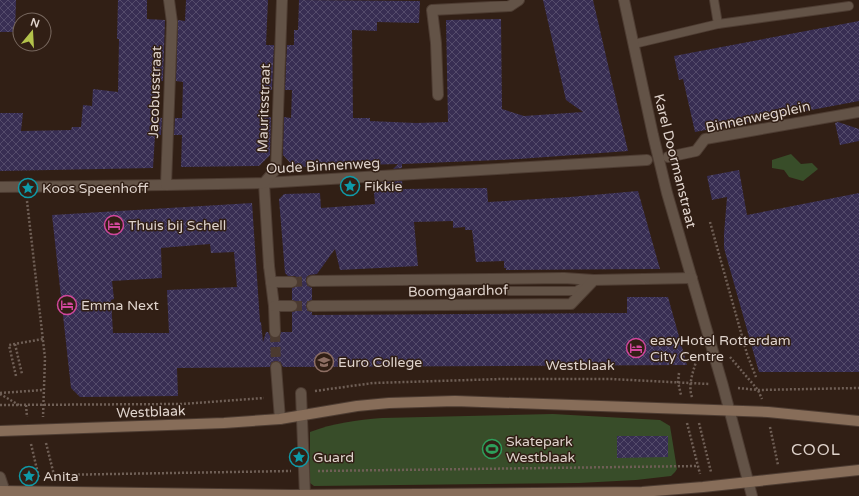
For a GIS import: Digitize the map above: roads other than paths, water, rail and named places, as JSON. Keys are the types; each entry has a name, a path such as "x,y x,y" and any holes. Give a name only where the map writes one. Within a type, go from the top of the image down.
{"main road":[{"name":"Westblaak","path":"0,431 280,420 357,406 389,403 455,401 768,412 859,421"},
{"path":"4,493 57,492 305,496 642,492 714,486 859,470"}],"street":[{"name":"Jacobusstraat","path":"166,185 172,22 169,0"},
{"name":"Mauritsstraat","path":"264,183 276,169 282,0"},
{"path":"438,95 436,43 432,10 510,6 519,0"},
{"name":"Karel Doormanstraat","path":"624,0 667,193 723,386 752,496"},
{"name":"Binnenwegplein","path":"668,157 696,151 705,139 859,112"},
{"name":"Oude Binnenweg","path":"0,186 264,183 647,160"},
{"path":"264,183 275,332"},
{"name":"Boomgaardhof","path":"312,281 564,278 594,280 692,278"},
{"name":"Boomgaardhof","path":"312,306 571,304 594,280"},
{"path":"271,282 292,282"},
{"path":"274,306 292,306"},
{"path":"276,367 277,397 280,420"},
{"path":"301,393 305,496"},
{"path":"0,477 4,493"}],"lane":[{"path":"714,0 718,24"},
{"path":"634,44 718,24 849,6"},
{"path":"509,291 576,291 594,280"}],"tunnel":[{"path":"292,282 312,281"},
{"path":"292,306 312,306"},
{"path":"275,332 276,367"}],"place":[{"name":"Fikkie","path":"350,186"},
{"name":"Koos Speenhoff","path":"28,188"},
{"name":"Thuis bij Schell","path":"114,225"},
{"name":"Emma Next","path":"67,305"},
{"name":"easyHotel Rotterdam City Centre","path":"636,348"},
{"name":"Euro College","path":"324,362"},
{"name":"Skatepark Westblaak","path":"492,449"},
{"name":"Guard","path":"299,457"},
{"name":"Anita","path":"29,476"}],"district":[{"name":"COOL","path":"816,450"}]}
